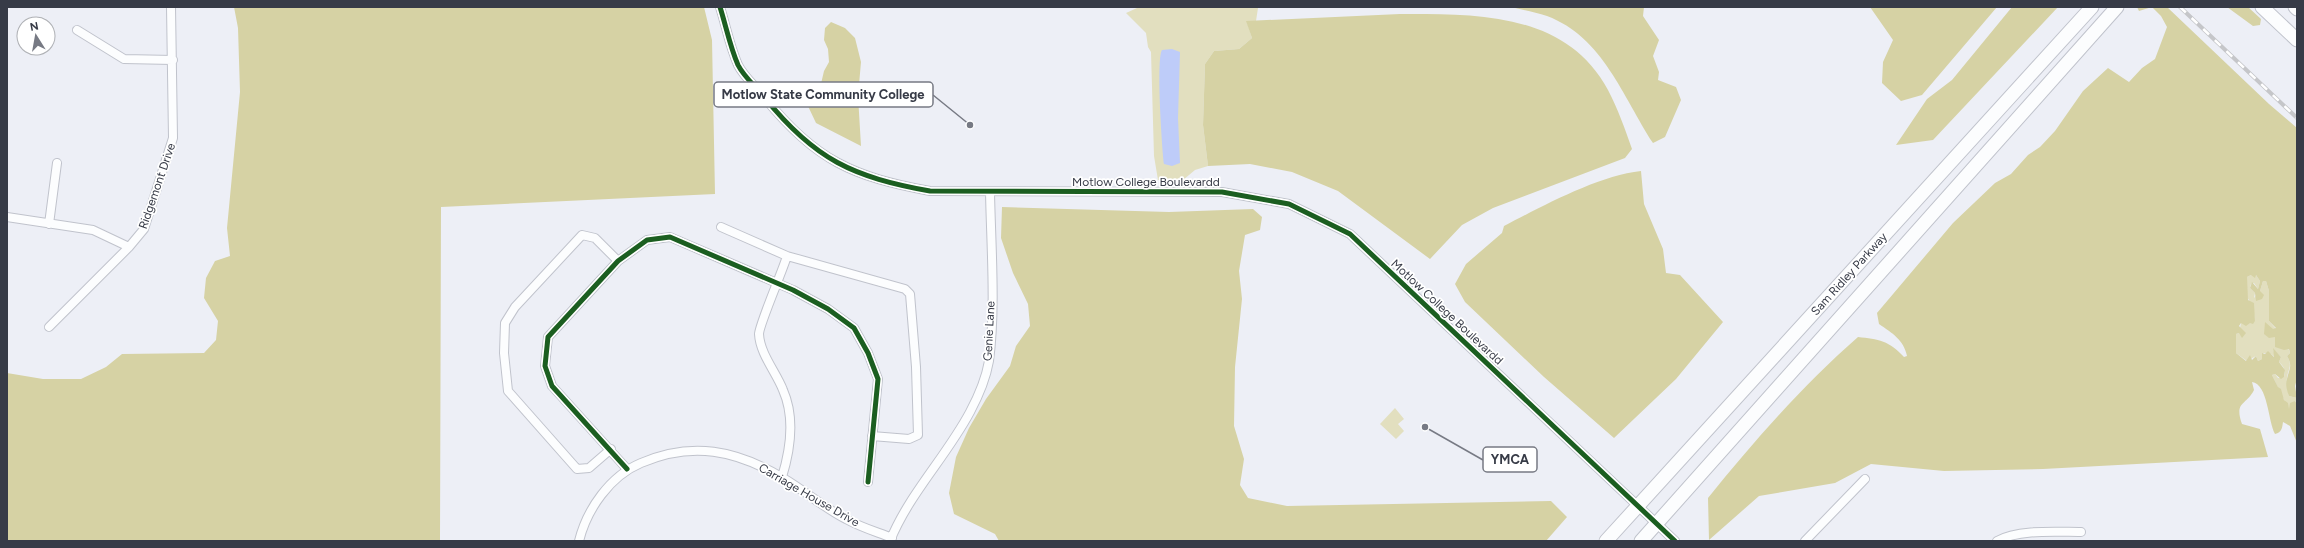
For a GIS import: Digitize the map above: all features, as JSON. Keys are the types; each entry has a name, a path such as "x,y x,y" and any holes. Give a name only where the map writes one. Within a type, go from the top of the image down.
{"main road":[{"name":"Sam Ridley Parkway","path":"1606,541 2092,7"},
{"name":"Sam Ridley Parkway","path":"1641,541 2117,7"},
{"path":"2262,7 2297,40"}],"street":[{"name":"Ridgemont Drive","path":"49,327 144,230 173,138 171,7"},
{"name":"Motlow College Boulevardd","path":"720,7 739,66 795,134 822,154 854,172 892,184 930,191 1222,192 1289,204 1350,234 1675,541"},
{"path":"77,30 124,59 173,60"},
{"path":"49,224 57,163"},
{"name":"Genie Lane","path":"891,539 905,510 970,412 981,388 989,363 992,327 990,192"},
{"path":"7,217 92,230 129,247"},
{"path":"721,227 787,256 906,288 910,294 916,367 918,434 910,439 872,436"},
{"path":"611,449 589,468 577,469 508,391 504,353 505,323 515,306 582,235 596,238 618,261"},
{"path":"627,469 611,449 552,386 545,366 548,337 618,261 648,240 670,237 778,284 828,309 854,328 868,353 878,379 868,482"},
{"path":"782,477 789,454 789,419 784,392 762,348 759,333 787,256"},
{"name":"Carriage House Drive","path":"579,541 583,524 602,493 627,469 653,458 681,451 705,450 736,455 782,477 846,519 891,539"},
{"path":"1805,541 1865,479"},
{"path":"1997,541 2020,535 2045,532 2081,532"}],"shaded area":[{"path":"234,7 704,7 712,40 715,194 441,207 440,541 7,541 7,373 43,379 81,379 106,367 122,354 204,353 216,340 218,321 204,298 206,278 215,261 230,256 227,228 240,92 238,28"},
{"path":"1511,7 1644,7 1643,16 1659,40 1653,56 1659,72 1658,80 1676,87 1681,100 1665,137 1653,143 1610,70 1583,38 1566,26 1547,16"},
{"path":"1870,7 1997,7 1922,95 1901,101 1882,83 1883,62 1893,40"},
{"path":"2012,7 2058,7 1933,140 1896,145 1927,99 1952,80"},
{"path":"2137,7 2152,7 2139,11"},
{"path":"2152,7 2167,7 2269,104 2297,128 2297,379 2295,386 2297,398 2289,396 2286,388 2290,365 2287,356 2290,353 2289,349 2284,350 2275,347 2275,337 2269,338 2264,334 2265,322 2273,329 2276,328 2269,321 2269,291 2266,281 2263,281 2260,291 2264,295 2262,299 2256,301 2255,293 2250,288 2252,282 2258,289 2260,281 2256,275 2255,278 2251,275 2247,277 2248,300 2254,303 2255,321 2253,324 2250,323 2246,326 2241,323 2239,326 2246,333 2242,338 2239,333 2236,334 2236,353 2246,361 2250,355 2252,360 2256,356 2258,361 2262,359 2262,353 2265,354 2268,351 2274,357 2273,348 2281,357 2279,362 2285,370 2284,377 2281,379 2275,374 2272,375 2278,387 2281,389 2284,400 2288,403 2289,409 2290,403 2295,401 2297,404 2297,443 2290,426 2283,422 2280,431 2275,434 2267,404 2261,389 2257,384 2252,382 2254,390 2240,407 2240,417 2242,424 2260,429 2268,457 2043,469 1944,471 1871,464 1835,483 1759,496 1709,540 1708,498 1780,414 1838,355 1858,337 1889,344 1904,357 1907,356 1900,341 1879,324 1877,313 1953,223 1995,183 2011,174 2028,155 2040,147 2055,131 2083,91 2108,68 2129,82 2142,68 2155,59 2167,27 2161,16"},
{"path":"2227,7 2248,7 2261,19 2260,25 2253,26"},
{"path":"1137,8 1258,8 1256,21 1247,22 1252,38 1239,49 1214,51 1205,64 1203,125 1208,166 1195,170 1183,180 1158,180 1154,156 1151,52 1148,47 1146,33 1126,13"},
{"path":"1400,14 1489,17 1517,23 1544,32 1569,45 1590,64 1608,90 1632,149 1625,158 1493,208 1462,225 1430,259 1338,191 1292,172 1250,164 1208,166 1203,125 1205,64 1214,51 1239,49 1252,38 1246,21"},
{"path":"831,22 845,28 855,38 861,62 858,96 861,146 816,123 807,104 820,88 824,71 829,62 828,49 824,40 825,28"},
{"path":"1641,171 1644,204 1663,249 1666,273 1680,275 1723,322 1676,379 1614,438 1544,377 1465,302 1455,284 1466,264 1502,233 1504,226 1553,201 1589,185 1624,174"},
{"path":"1002,207 1169,212 1253,209 1262,217 1260,230 1245,235 1239,271 1242,299 1235,367 1234,426 1244,459 1240,485 1248,498 1287,506 1551,501 1567,517 1546,541 999,541 995,534 954,514 949,493 956,457 969,428 986,399 1010,366 1016,346 1030,326 1028,304 1013,273 1001,238"},
{"path":"2256,275 2260,281 2258,289 2254,283 2251,284 2250,288 2255,293 2254,298 2260,291 2263,281 2266,281 2269,291 2269,321 2276,329 2273,329 2274,333 2287,347 2290,353 2287,356 2290,365 2287,387 2289,396 2297,398 2297,404 2295,401 2289,410 2272,375 2275,374 2278,378 2284,377 2284,369 2279,362 2281,357 2273,349 2275,357 2271,354 2263,353 2262,359 2258,361 2256,356 2247,361 2236,353 2236,334 2239,333 2241,323 2255,321 2253,307 2247,297 2247,277"},
{"path":"1395,408 1404,419 1398,424 1404,431 1396,439 1380,424"}],"water":[{"path":"1172,49 1180,52 1178,118 1180,163 1172,166 1164,164 1159,86 1160,57 1162,50"}],"railway":[{"path":"2180,7 2297,118"}],"cycle path":[{"path":"720,7 735,58 747,78 801,137 819,151 857,172 903,186 930,191 1222,192 1289,204 1350,234 1675,541"},
{"path":"627,469 552,386 545,366 548,337 618,261 647,240 670,237 793,290 828,309 854,328 868,353 878,379 868,482"}],"place":[{"name":"Motlow State Community College","path":"970,125"},
{"name":"YMCA","path":"1425,427"}]}
